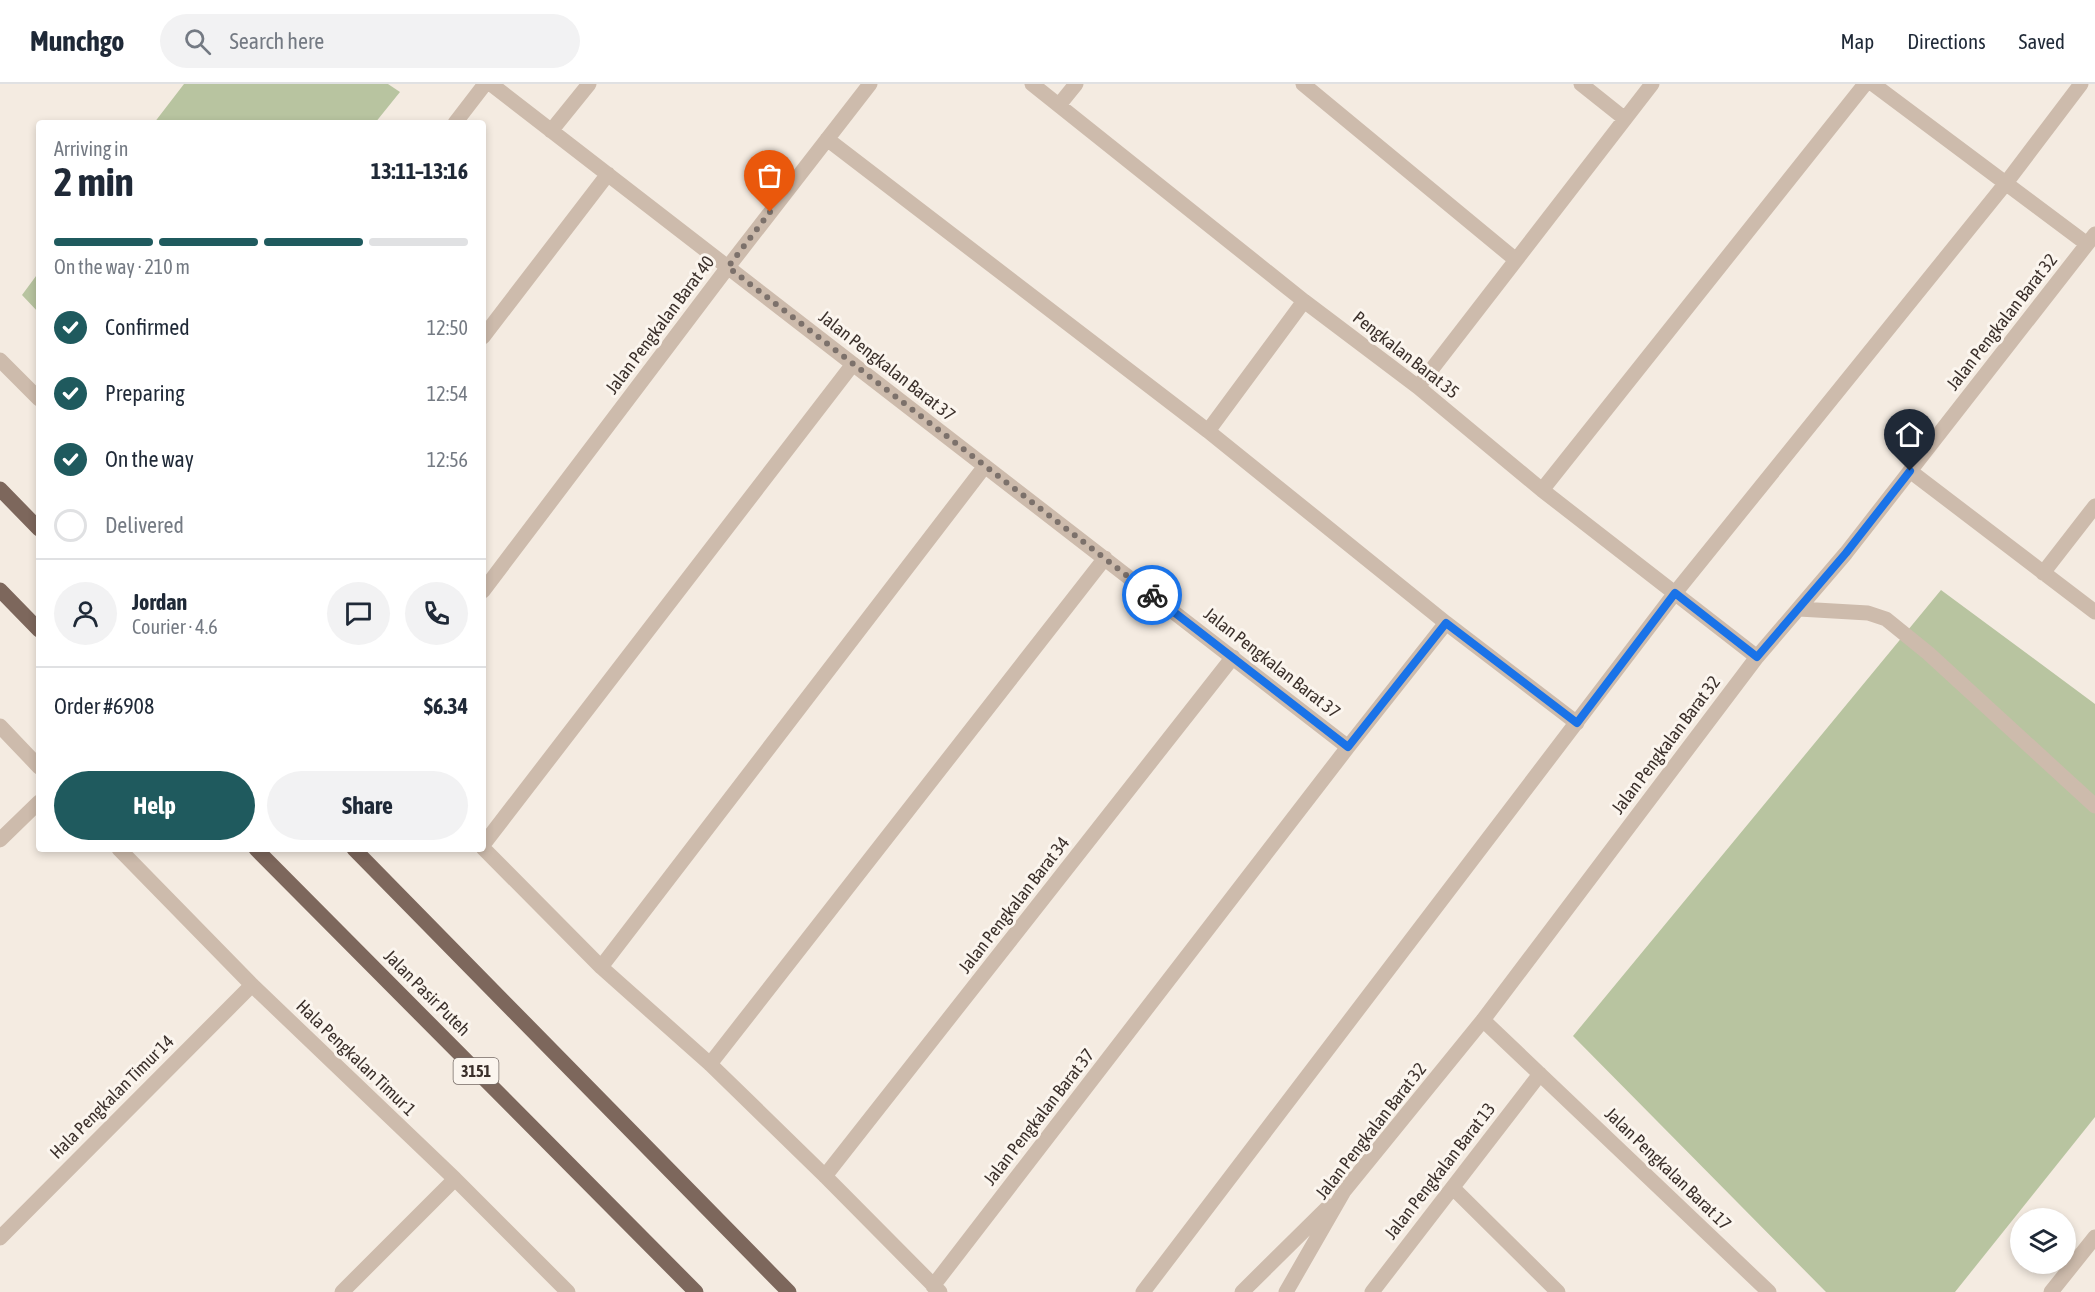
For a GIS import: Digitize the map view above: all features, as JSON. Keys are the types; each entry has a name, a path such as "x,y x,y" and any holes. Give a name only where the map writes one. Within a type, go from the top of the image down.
{"main road":[{"path":"0,489 36,526"},
{"path":"3,594 36,627"},
{"name":"Jalan Pasir Puteh","path":"259,852 696,1292"},
{"path":"357,852 789,1292"}],"street":[{"path":"457,120 485,84"},
{"name":"Jalan Pengkalan Barat 37","path":"491,84 1348,747 937,1289"},
{"path":"551,131 589,84"},
{"name":"Jalan Pengkalan Barat 40","path":"486,587 728,267 870,84"},
{"path":"1059,105 1076,84"},
{"path":"1303,84 1516,260"},
{"path":"1581,84 1625,119"},
{"path":"1418,387 1652,84"},
{"path":"1542,490 1865,84"},
{"path":"1873,84 2006,183 2091,239"},
{"path":"1143,1292 1675,593 2006,183 2081,84"},
{"name":"Pengkalan Barat 35","path":"1036,86 1304,301 1418,387 1542,490 1757,657"},
{"path":"827,139 1208,431 1446,623 1577,723"},
{"path":"486,333 608,174"},
{"name":"Jalan Pengkalan Barat 32","path":"1286,1292 1344,1191 1483,1020 1757,657 1846,553 2091,239"},
{"path":"1208,431 1304,301"},
{"path":"0,360 36,396"},
{"path":"486,843 853,364"},
{"path":"601,967 985,466"},
{"path":"1910,471 2095,612"},
{"path":"2043,573 2095,506"},
{"path":"710,1064 1105,558"},
{"path":"1799,609 1868,613 1886,619 1928,653 2095,806"},
{"path":"1348,747 1446,623"},
{"name":"Jalan Pengkalan Barat 34","path":"825,1176 1233,657"},
{"path":"0,726 36,764"},
{"path":"0,840 36,805"},
{"path":"486,850 601,967 710,1064 937,1289"},
{"name":"Hala Pengkalan Timur 1","path":"122,852 252,985 568,1292"},
{"name":"Hala Pengkalan Timur 14","path":"0,1238 252,985"},
{"name":"Jalan Pengkalan Barat 17","path":"1483,1020 1769,1292"},
{"name":"Jalan Pengkalan Barat 13","path":"1372,1292 1540,1074"},
{"path":"342,1292 454,1179"},
{"path":"1453,1188 1558,1292"},
{"path":"1242,1292 1344,1191"},
{"path":"2051,1292 2095,1237"}],"green space":[{"path":"184,84 388,84 400,92 377,120 156,120"},
{"path":"36,276 36,310 22,295"},
{"path":"1941,590 2095,704 2095,1117 2022,1208 2010,1208 2010,1223 1955,1292 1826,1292 1573,1036"}],"way so far":[{"path":"770,212 728,267 1152,595"}],"route":[{"path":"1152,595 1348,747 1446,623 1577,723 1675,593 1757,657 1846,553 1910,471"}]}
